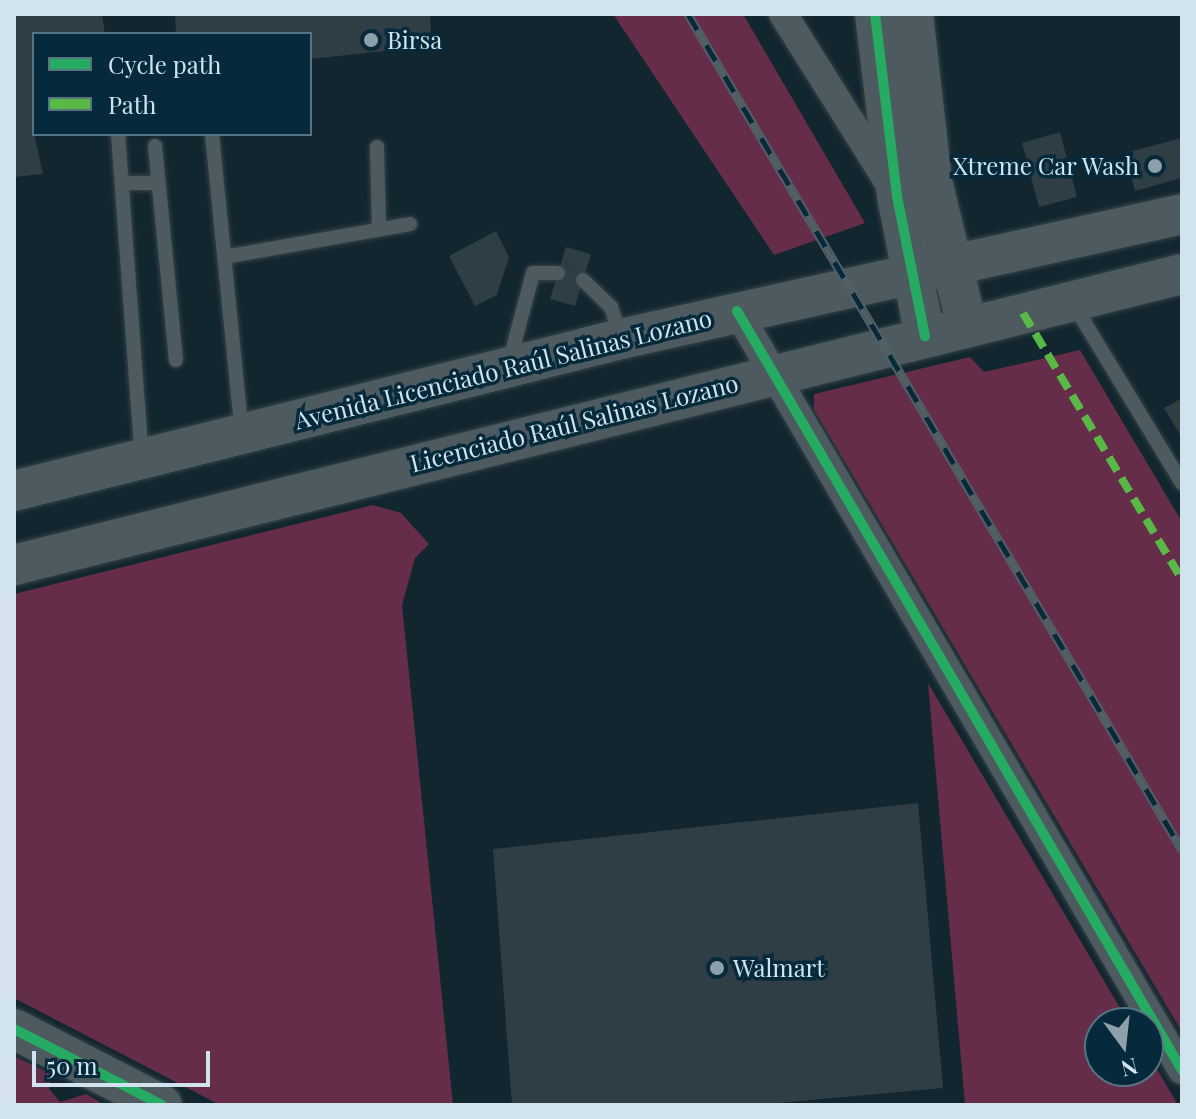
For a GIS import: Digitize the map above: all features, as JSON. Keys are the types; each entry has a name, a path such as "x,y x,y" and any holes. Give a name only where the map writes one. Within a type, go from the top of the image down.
{"main road":[{"path":"875,14 897,196 909,272 925,336"},
{"path":"913,14 932,181 967,326"},
{"name":"Avenida Licenciado Raúl Salinas Lozano","path":"14,491 737,311 1182,214"},
{"name":"Licenciado Raúl Salinas Lozano","path":"14,565 774,372 1182,274"},
{"path":"14,1029 162,1105"}],"street":[{"path":"783,14 872,167 897,196"},
{"path":"737,311 1182,1070"}],"lane":[{"path":"118,136 142,458"},
{"path":"212,136 242,433"},
{"path":"155,146 176,360"},
{"path":"377,147 379,230"},
{"path":"122,183 157,183"},
{"path":"225,257 410,224"},
{"path":"508,367 533,273 558,273"},
{"path":"583,280 611,307 621,339"},
{"path":"1072,301 1182,483"}],"shaded area":[{"path":"613,14 743,14 865,223 774,255"},
{"path":"1080,350 1182,522 1182,1032 814,410 814,394 970,357 984,372"},
{"path":"373,505 401,513 429,544 415,558 402,605 453,1105 220,1105 14,998 14,594"},
{"path":"928,683 1120,1007 1084,1007 1084,1087 1164,1087 1164,1081 1178,1105 965,1105"},
{"path":"14,1056 51,1074 49,1089 60,1102 86,1094 105,1105 14,1105"}],"building":[{"path":"14,14 102,14 105,32 32,32 32,136 43,174 14,177"},
{"name":"Birsa","path":"175,14 430,14 432,46 312,59 312,32 176,32"},
{"path":"1060,132 1077,197 1039,207 1022,143"},
{"name":"Xtreme Car Wash","path":"1182,138 1182,178 1135,191 1125,153"},
{"path":"496,231 509,257 497,295 475,306 449,256"},
{"path":"566,247 591,254 575,306 550,299"},
{"path":"1182,398 1182,438 1164,408"},
{"name":"Walmart","path":"918,803 943,1088 757,1105 512,1105 493,849"}],"railway":[{"path":"688,14 1182,850"}],"marked path":[{"path":"1023,313 1182,580"}],"cycle path":[{"path":"875,14 897,196 925,336"},
{"path":"737,311 1182,1070"},
{"path":"14,1029 162,1105"}],"place":[{"name":"Birsa","path":"371,40"},
{"name":"Xtreme Car Wash","path":"1155,166"},
{"name":"Walmart","path":"717,968"}]}
